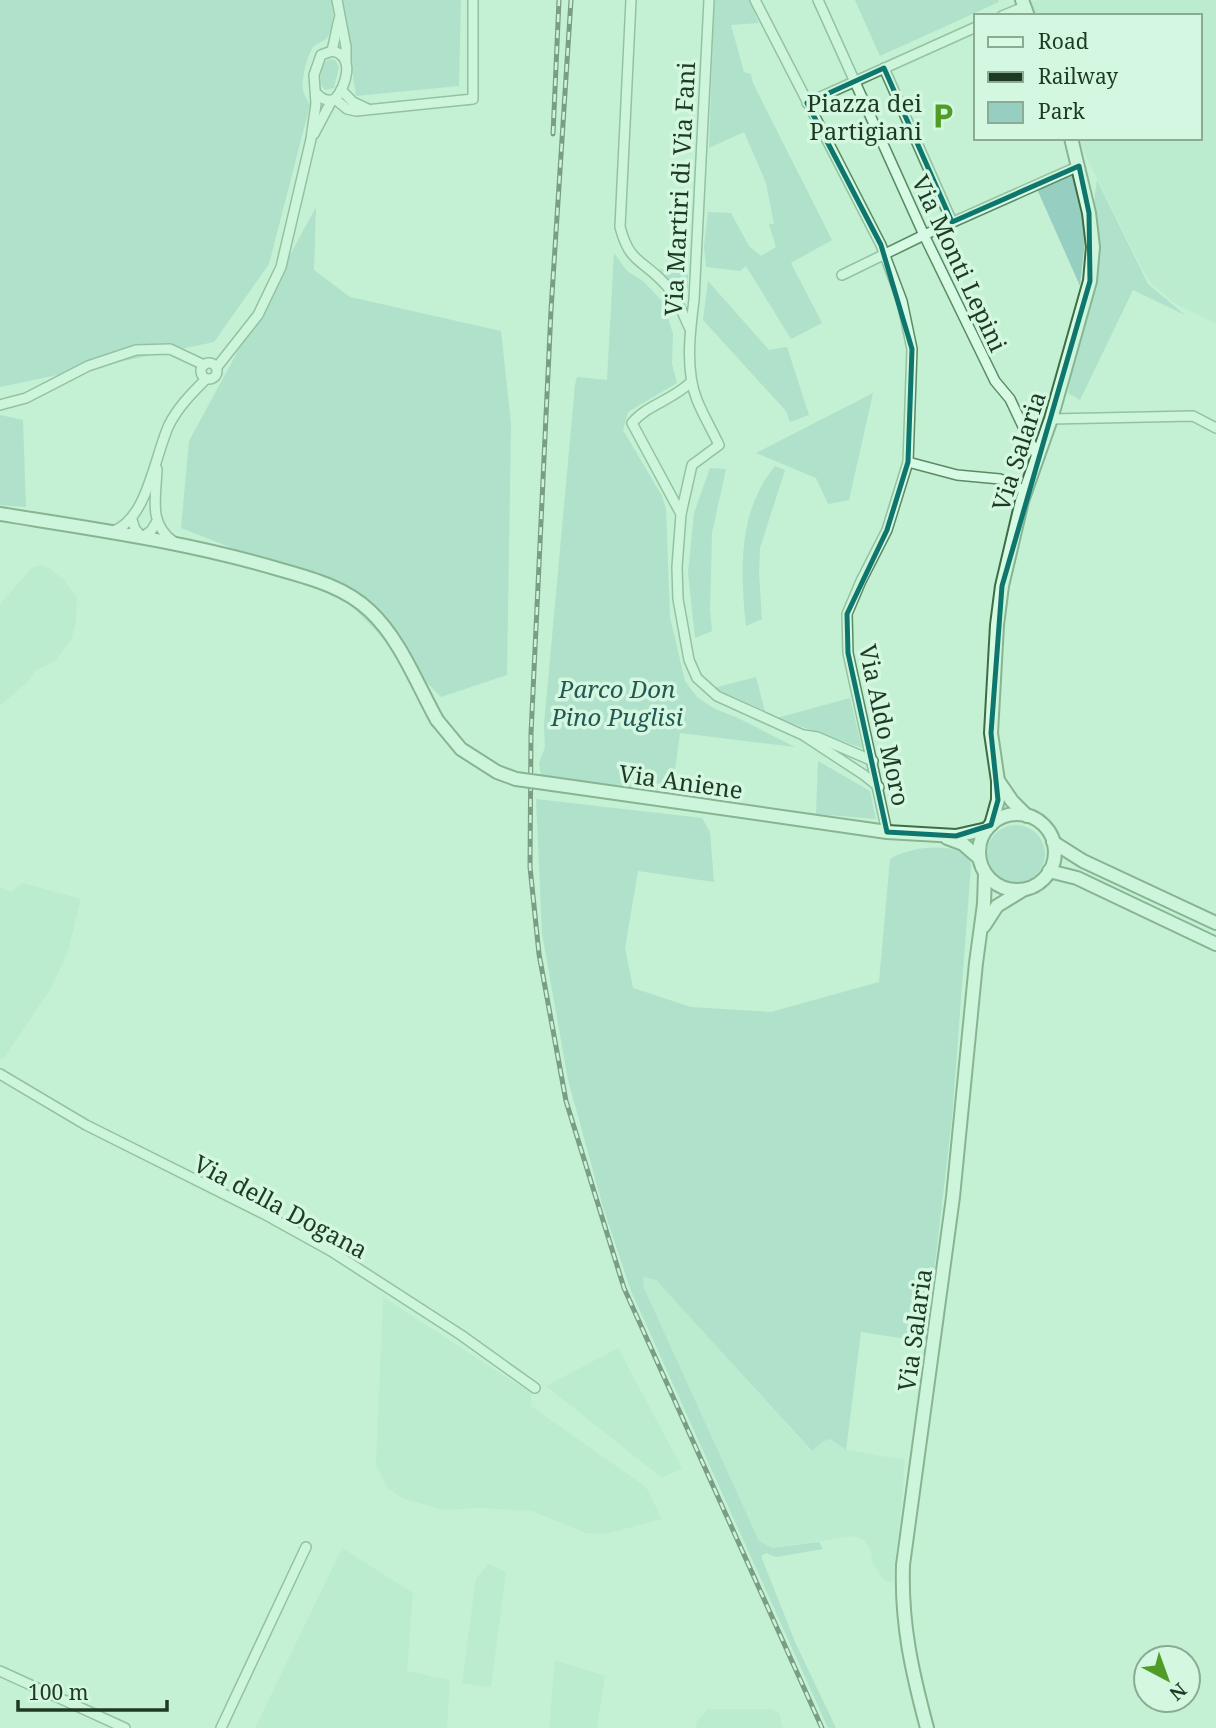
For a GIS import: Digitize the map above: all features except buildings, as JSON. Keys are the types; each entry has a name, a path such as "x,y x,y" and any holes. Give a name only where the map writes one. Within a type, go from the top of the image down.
{"main road":[{"name":"Via Salaria","path":"927,1728 906,1640 902,1604 903,1565 953,1197 985,874 979,858 979,848 995,813 998,781 992,733 997,625 1009,550 1051,419 1090,281 1093,247 1090,213 1072,140"},
{"name":"Via Aniene","path":"0,514 176,543 226,554 313,579 357,601 371,612 385,629 436,720 461,749 498,772 516,779 887,832 965,835 989,827"},
{"path":"998,781 1027,816"},
{"path":"989,827 1001,817 1014,814 1038,821 1048,830 1053,842 1055,852 1049,871 1077,878 1216,944"},
{"name":"Via Aniene","path":"940,836 963,844 979,858"},
{"path":"1053,842 1083,861 1216,923"},
{"name":"Via Salaria","path":"980,936 988,917 997,906 1043,879 1049,871"},
{"path":"985,874 1002,887 1024,889"}],"street":[{"path":"312,139 344,82 346,47 337,0"},
{"path":"346,61 338,52 321,55 316,65 314,86 320,98 333,100 347,109 356,111 473,99 473,0"},
{"path":"631,0 620,227 625,244 633,257 665,284 680,306 690,330"},
{"name":"Via Martiri di Via Fani","path":"709,0 695,289 690,330 692,381 696,398 719,445 692,465 681,514 677,567 678,599 689,660 697,678 717,696 803,735"},
{"name":"Via Aldo Moro","path":"755,0 884,255 902,301 912,349 908,462 887,530 861,581 848,614 848,653 887,832"},
{"name":"Via Monti Lepini","path":"818,0 924,235 995,381 1010,398 1037,457"},
{"path":"332,51 339,14"},
{"path":"807,103 974,28"},
{"path":"884,68 952,222"},
{"path":"341,90 353,102 368,109"},
{"path":"109,532 132,520 158,462 170,424 188,397 206,379 215,377 217,368 252,325 274,286 312,139 317,94"},
{"path":"842,275 952,222 1079,166"},
{"path":"0,405 26,398 88,366 136,350 170,349 204,365 211,363 217,368"},
{"path":"204,365 201,372 206,379"},
{"path":"681,514 632,422 638,415 685,388 692,381"},
{"path":"1051,419 1193,416 1216,428"},
{"path":"132,520 142,537 151,531 156,523 158,462"},
{"path":"908,462 957,475 1000,479 1026,491"},
{"path":"156,523 164,534 176,543"},
{"path":"803,735 817,737 873,761"},
{"path":"803,735 879,787"},
{"name":"Via della Dogana","path":"0,1074 94,1130 266,1215 321,1246 461,1335 534,1388"},
{"path":"221,1728 306,1547"},
{"path":"0,1671 125,1728"}],"highlighted area":[{"path":"884,68 952,222 1079,166 1089,213 1090,281 1002,586 991,733 998,800 991,825 956,836 887,832 848,653 847,614 887,530 908,462 912,349 881,245 807,103"}],"green space":[{"path":"0,0 332,0 331,30 325,39 313,47 305,68 303,90 310,105 269,264 214,342 0,387"},
{"path":"342,0 461,0 459,86 356,96"},
{"path":"714,0 749,0 759,23 731,25 744,72 751,74 753,83 832,240 791,263 822,323 791,339 746,266 740,271 706,267 704,246 708,212 731,213 749,246 761,256 776,247 769,224 774,224 766,183 744,132 709,148"},
{"path":"855,0 998,0 999,2 880,56"},
{"path":"1216,0 1216,324 1176,304 1152,284 1078,140 1202,140 1202,14 1035,14 1031,1"},
{"path":"335,60 339,67 334,88 325,90 320,77 325,62"},
{"path":"1077,171 1086,231 1080,286 1037,189"},
{"path":"1097,180 1148,284 1185,315 1133,290 1080,400 1068,393"},
{"path":"316,207 314,270 350,297 501,331 511,423 507,675 441,697 334,588 181,528 189,441"},
{"name":"Parco Don Pino Puglisi","path":"614,253 627,271 643,281 663,302 673,334 672,364 677,383 628,412 623,430 662,496 666,509 670,617 685,681 697,697 715,709 795,747 680,733 672,792 541,776 539,763 545,747 544,725 575,385 577,377 607,380"},
{"path":"658,269 685,272 688,274 688,288 678,290"},
{"path":"708,281 769,350 787,347 809,415 790,422 786,411 703,320"},
{"path":"873,393 849,500 828,504 816,478 756,453"},
{"path":"0,415 23,420 26,507 0,505"},
{"path":"775,466 785,470 760,548 762,619 746,626 744,542 754,502"},
{"path":"710,468 726,469 712,533 712,631 695,638 688,573 694,513"},
{"path":"41,565 64,580 77,598 76,623 71,640 56,660 35,671 28,681 0,706 0,604 32,568"},
{"path":"756,677 765,711 714,688"},
{"path":"850,698 862,748 777,718"},
{"path":"818,761 870,791 876,819 816,814"},
{"path":"536,799 702,818 710,832 714,882 638,871 625,948 633,988 691,1007 771,1012 879,982 890,859 929,848 951,849 969,856 971,865 952,1118 926,1342 861,1332 846,1450 830,1439 812,1451 656,1280 643,1277 644,1288 759,1541 772,1548 819,1542 823,1549 776,1557 766,1553 761,1556 796,1644 836,1728 828,1728 631,1291 603,1207 568,1080 542,933"},
{"path":"1016,825 1032,830 1040,838 1045,854 1040,870 1032,878 1016,883 1000,878 992,870 987,854 992,838 1000,830"},
{"path":"22,883 81,899 68,951 51,988 4,1058 0,1060 0,887 11,892"},
{"path":"643,1277 656,1280 811,1451 830,1439 846,1450 905,1460 892,1583 883,1579 872,1562 871,1551 864,1540 855,1536 772,1548 759,1541 644,1288"},
{"path":"383,1297 531,1393 531,1406 646,1487 662,1519 605,1534 586,1533 532,1511 478,1508 444,1510 404,1499 388,1488 376,1465"},
{"path":"618,1348 682,1468 662,1478 546,1386"},
{"path":"342,1548 413,1593 407,1671 450,1680 447,1728 255,1728"},
{"path":"489,1564 506,1572 491,1687 462,1683 476,1578"},
{"path":"555,1660 605,1676 597,1728 549,1728"},
{"path":"708,1709 769,1709 779,1712 783,1728 695,1728 697,1721"}],"railway":[{"path":"553,134 559,0"},
{"path":"571,0 551,310 531,734 530,867 539,954 566,1101 624,1288 822,1728"}],"place":[{"name":"Piazza dei Partigiani","path":"943,116"}]}
